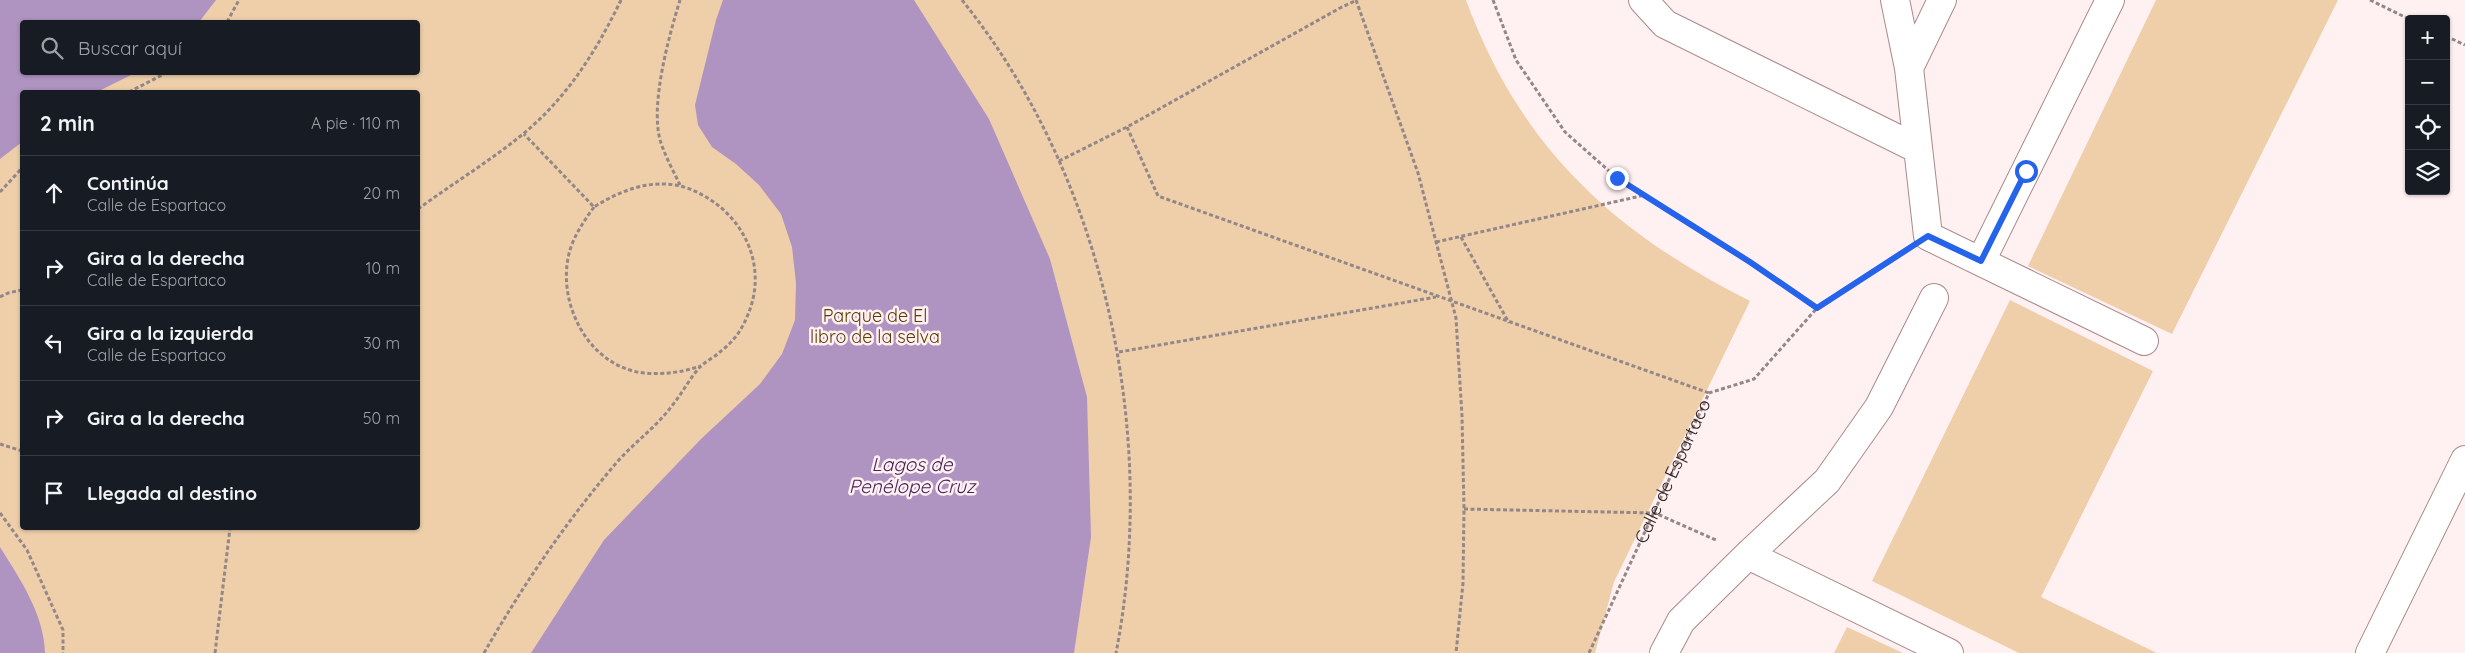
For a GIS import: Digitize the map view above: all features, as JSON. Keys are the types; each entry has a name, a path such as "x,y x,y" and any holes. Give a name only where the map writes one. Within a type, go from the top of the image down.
{"street":[{"path":"1643,0 1665,24 1918,149"},
{"path":"1895,0 1909,68 1928,236 2144,341"},
{"path":"1909,68 1942,0"},
{"path":"1981,261 2110,0"},
{"path":"1664,653 1681,621 1748,554 1828,480 1879,407 1934,298"},
{"path":"2370,653 2465,460"},
{"path":"1748,554 1949,653"}],"path":[{"path":"228,20 239,0"},
{"path":"420,208 524,134 559,99 598,47 621,0"},
{"path":"680,0 662,75 656,113 660,142 680,186"},
{"path":"962,0 991,36 1027,98 1059,161 1088,238 1108,302 1118,352 1129,449 1130,520 1127,587 1116,653"},
{"path":"1059,161 1127,127 1356,0 1418,173 1456,318 1462,416 1464,509 1463,583 1456,653"},
{"path":"1494,0 1516,60 1565,132 1617,178 1750,262 1817,308"},
{"path":"2370,0 2405,17"},
{"path":"2450,38 2465,45"},
{"path":"133,90 162,75"},
{"path":"1127,127 1158,196 1436,297 1709,393"},
{"path":"524,134 594,207"},
{"path":"0,192 20,170"},
{"path":"484,653 562,530 619,460 671,408 701,366 722,351 736,336 747,318 753,299 755,279 752,258 742,230 722,207 706,195 680,186 653,184 614,194 594,207 576,234 569,252 566,296 574,317 584,335 600,354 621,365 643,372 680,372 701,366"},
{"path":"1436,242 1645,195"},
{"name":"Calle de Espartaco","path":"1589,653 1655,514 1709,393 1754,379 1817,308 1928,236"},
{"path":"1461,237 1509,323"},
{"path":"0,297 20,290"},
{"path":"1118,352 1436,297"},
{"path":"0,444 20,450"},
{"path":"1464,509 1655,514 1748,554"},
{"path":"0,513 27,550 63,630 63,653"},
{"path":"215,653 230,530"}],"green space":[{"name":"Parque de El libro de la selva","path":"0,0 1466,0 1488,52 1514,99 1543,142 1577,180 1614,214 1655,246 1750,301 1614,582 1595,653 0,653"},
{"path":"2156,0 2338,0 2172,334 2028,266"},
{"path":"2010,300 2153,371 2041,597 2157,653 2019,653 1872,581"},
{"path":"1847,627 1903,653 1834,653"}],"water":[{"path":"0,0 216,0 201,20 20,20 20,75 131,75 101,90 20,90 20,144 0,159"},
{"name":"Lagos de Penélope Cruz","path":"723,0 914,0 989,119 1050,259 1087,397 1091,537 1074,653 531,653 604,540 701,439 760,384 782,354 795,320 796,283 792,247 781,214 759,185 736,164 712,147 698,125 695,105 716,20"},
{"path":"0,547 23,584 36,611 44,639 45,653 0,653"}],"route":[{"path":"1617,178 1750,262 1817,308 1928,236 1981,261 2026,171"}]}
